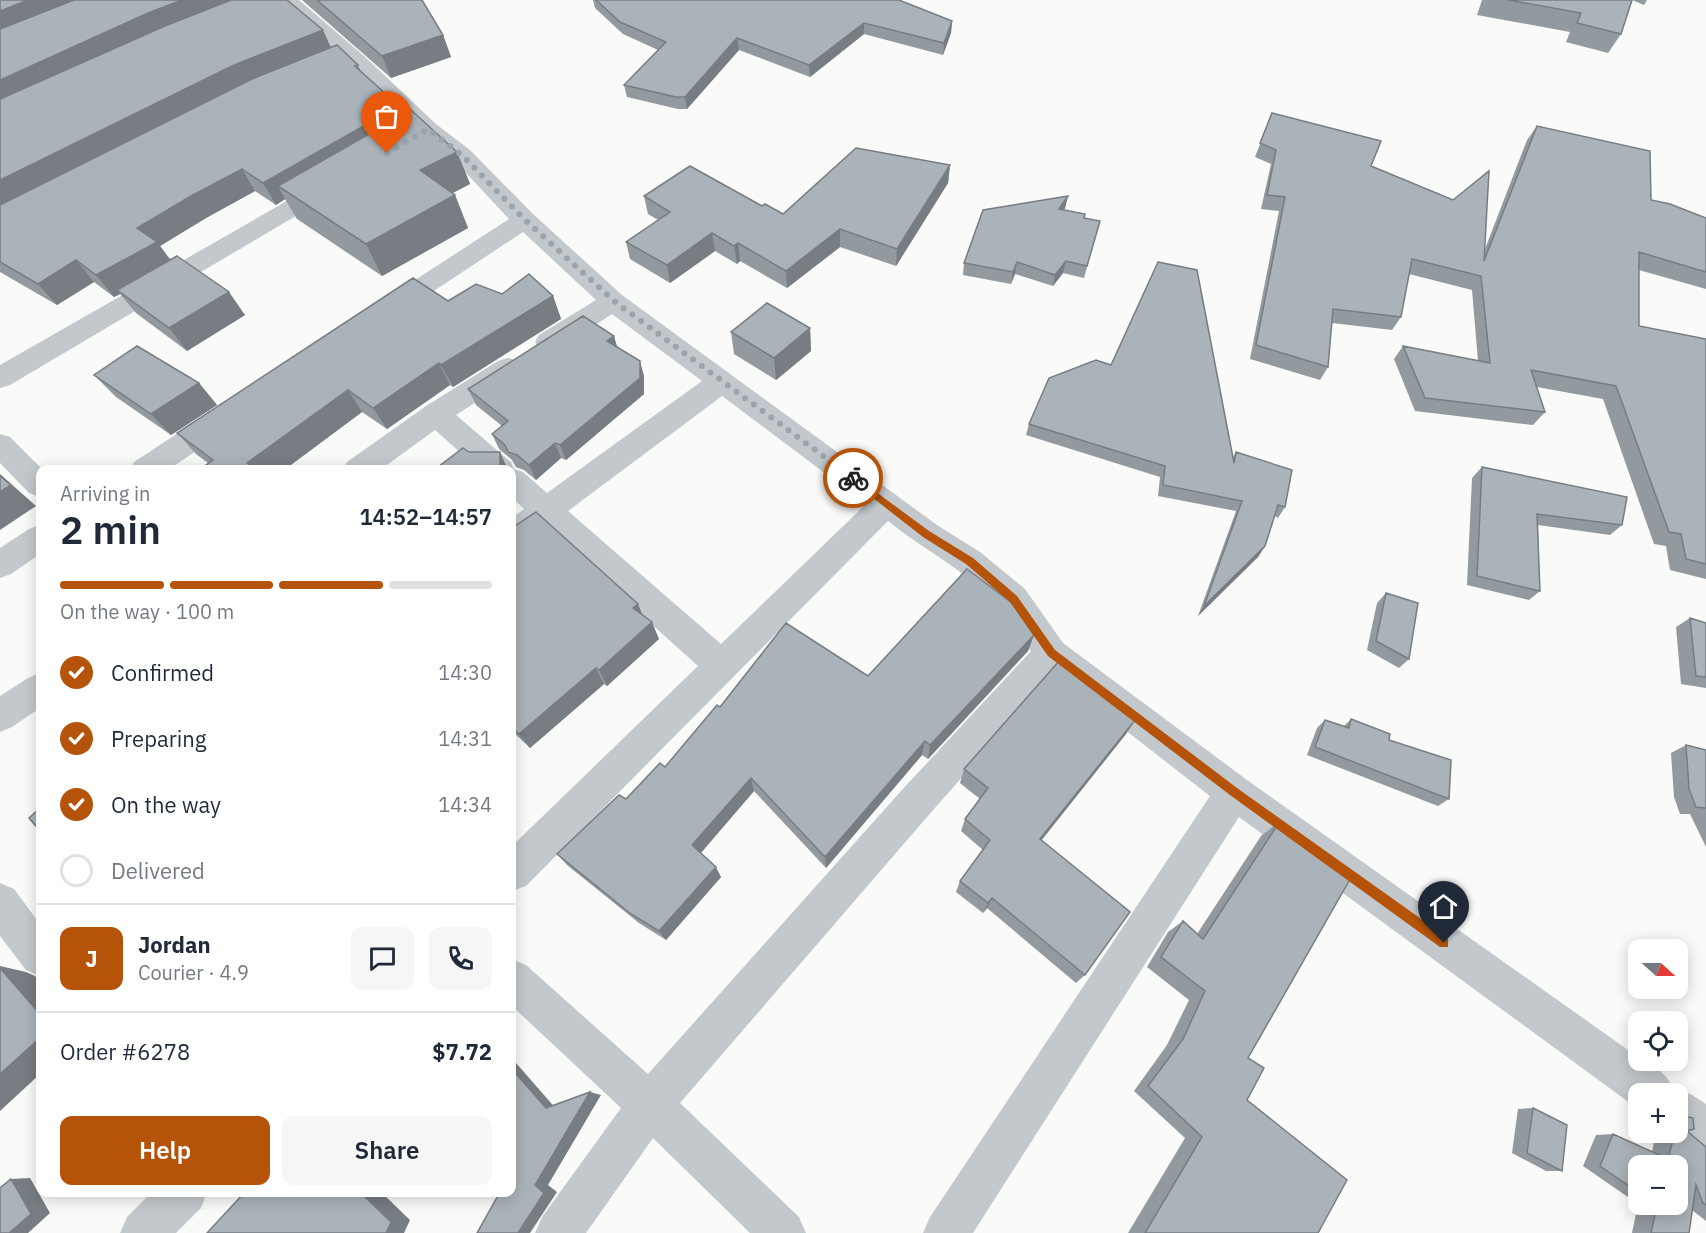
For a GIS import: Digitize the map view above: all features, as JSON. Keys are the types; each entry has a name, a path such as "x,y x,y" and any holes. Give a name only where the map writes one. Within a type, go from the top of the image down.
{"street":[{"path":"275,1 340,59 417,135 462,155 524,219 614,301 926,534 969,561 1013,599 1051,653 1234,792 1639,1083"},
{"path":"0,378 346,177"},
{"path":"364,325 524,219"},
{"path":"364,465 436,414 614,301"},
{"path":"516,532 722,381"},
{"path":"153,465 245,404"},
{"path":"436,414 494,465"},
{"path":"0,445 36,481"},
{"path":"516,483 721,665"},
{"path":"516,868 887,503"},
{"path":"0,565 36,541"},
{"path":"558,1233 650,1105 914,804 1051,653"},
{"path":"0,716 36,692"},
{"path":"946,1233 1234,792"},
{"path":"516,984 650,1105 783,1233"},
{"path":"143,1233 180,1197"}],"building":[{"path":"0,0 28,0 0,11"},
{"path":"74,0 182,0 0,80 0,29"},
{"path":"231,0 287,0 323,30 234,65 0,180 0,99 165,26"},
{"path":"317,0 422,0 443,35 382,56"},
{"path":"596,0 899,0 952,21 944,43 864,23 809,65 737,38 685,97 676,97 624,85 666,42 620,22"},
{"path":"1508,0 1632,0 1621,34 1577,23 1581,13"},
{"path":"337,45 358,65 355,66 399,106 263,183 242,169 191,196 137,228 157,242 96,275 76,260 38,284 0,262 0,205 252,79"},
{"path":"411,110 457,152 420,170 455,195 366,244 278,186"},
{"path":"1272,113 1381,141 1371,166 1453,200 1489,171 1484,261 1537,126 1650,151 1651,200 1670,204 1706,218 1706,272 1639,252 1639,326 1706,339 1706,564 1686,559 1681,534 1669,532 1616,386 1531,370 1545,412 1425,398 1403,346 1490,363 1481,276 1412,259 1401,317 1333,309 1328,367 1256,345 1285,197 1267,195 1276,150 1260,143"},
{"path":"856,148 950,165 897,249 840,229 786,271 738,243 734,246 712,233 667,265 626,242 670,212 644,196 690,166 762,206 765,204 783,214"},
{"path":"1068,196 1059,209 1085,214 1084,218 1100,221 1087,266 1066,261 1055,275 1017,262 1013,272 964,263 983,210"},
{"path":"177,256 229,292 169,328 117,290"},
{"path":"1158,262 1197,270 1234,463 1236,452 1292,470 1285,507 1278,505 1265,546 1204,606 1242,501 1163,485 1165,466 1029,424 1049,378 1096,360 1111,365"},
{"path":"529,274 553,296 441,365 439,363 373,408 348,390 247,463 250,465 206,465 213,460 177,433 413,278 448,301 476,284 502,294"},
{"path":"767,303 810,328 774,358 731,332"},
{"path":"583,316 614,336 607,341 640,361 640,378 560,445 555,443 529,465 517,455 508,452 505,445 492,434 508,421 468,389"},
{"path":"137,346 199,383 151,414 94,375"},
{"path":"463,448 469,452 500,452 500,465 441,465"},
{"path":"1482,467 1627,497 1622,525 1537,514 1540,591 1477,576"},
{"path":"0,476 11,485 0,492"},
{"path":"536,512 638,604 633,608 652,622 599,670 596,668 519,734 516,731 516,525"},
{"path":"967,569 1012,603 1034,635 930,745 925,741 825,857 751,778 692,845 716,867 659,931 631,914 557,854 619,795 626,799 660,763 665,767 717,705 720,707 786,623 868,676"},
{"path":"1386,593 1418,603 1409,659 1376,641"},
{"path":"1690,618 1706,623 1706,677 1696,676"},
{"path":"1060,660 1136,719 1040,839 1130,912 1085,975 992,898 988,903 960,881 990,840 965,819 988,788 964,769"},
{"path":"1351,719 1390,734 1389,740 1451,760 1449,799 1315,747 1325,720 1349,728"},
{"path":"1686,745 1706,750 1706,808 1696,807 1689,789"},
{"path":"36,812 36,826 29,818"},
{"path":"1280,821 1353,874 1248,1058 1264,1068 1247,1100 1347,1180 1318,1233 1145,1233 1202,1137 1148,1086 1183,1039 1205,991 1161,957 1183,921 1203,939"},
{"path":"0,968 36,1009 36,1042 0,1074"},
{"path":"516,1074 546,1108 590,1092 535,1185 544,1193 518,1233 477,1233 497,1197 516,1197"},
{"path":"1533,1108 1567,1125 1562,1171 1527,1153"},
{"path":"1688,1117 1693,1118 1694,1129 1688,1131"},
{"path":"1688,1132 1706,1147 1706,1205 1696,1185 1689,1233 1651,1233 1655,1215 1688,1215 1688,1155 1669,1155 1672,1143 1688,1143"},
{"path":"1613,1134 1628,1141 1628,1143 1659,1155 1628,1155 1628,1185 1600,1166"},
{"path":"11,1179 31,1214 9,1233 0,1233 0,1188"},
{"path":"240,1197 365,1197 391,1222 386,1233 207,1233"}],"way so far":[{"path":"387,153 428,129 462,155 524,219 614,301 853,478"}],"route":[{"path":"853,478 926,534 969,561 1013,599 1051,653 1234,792 1444,943"}]}
